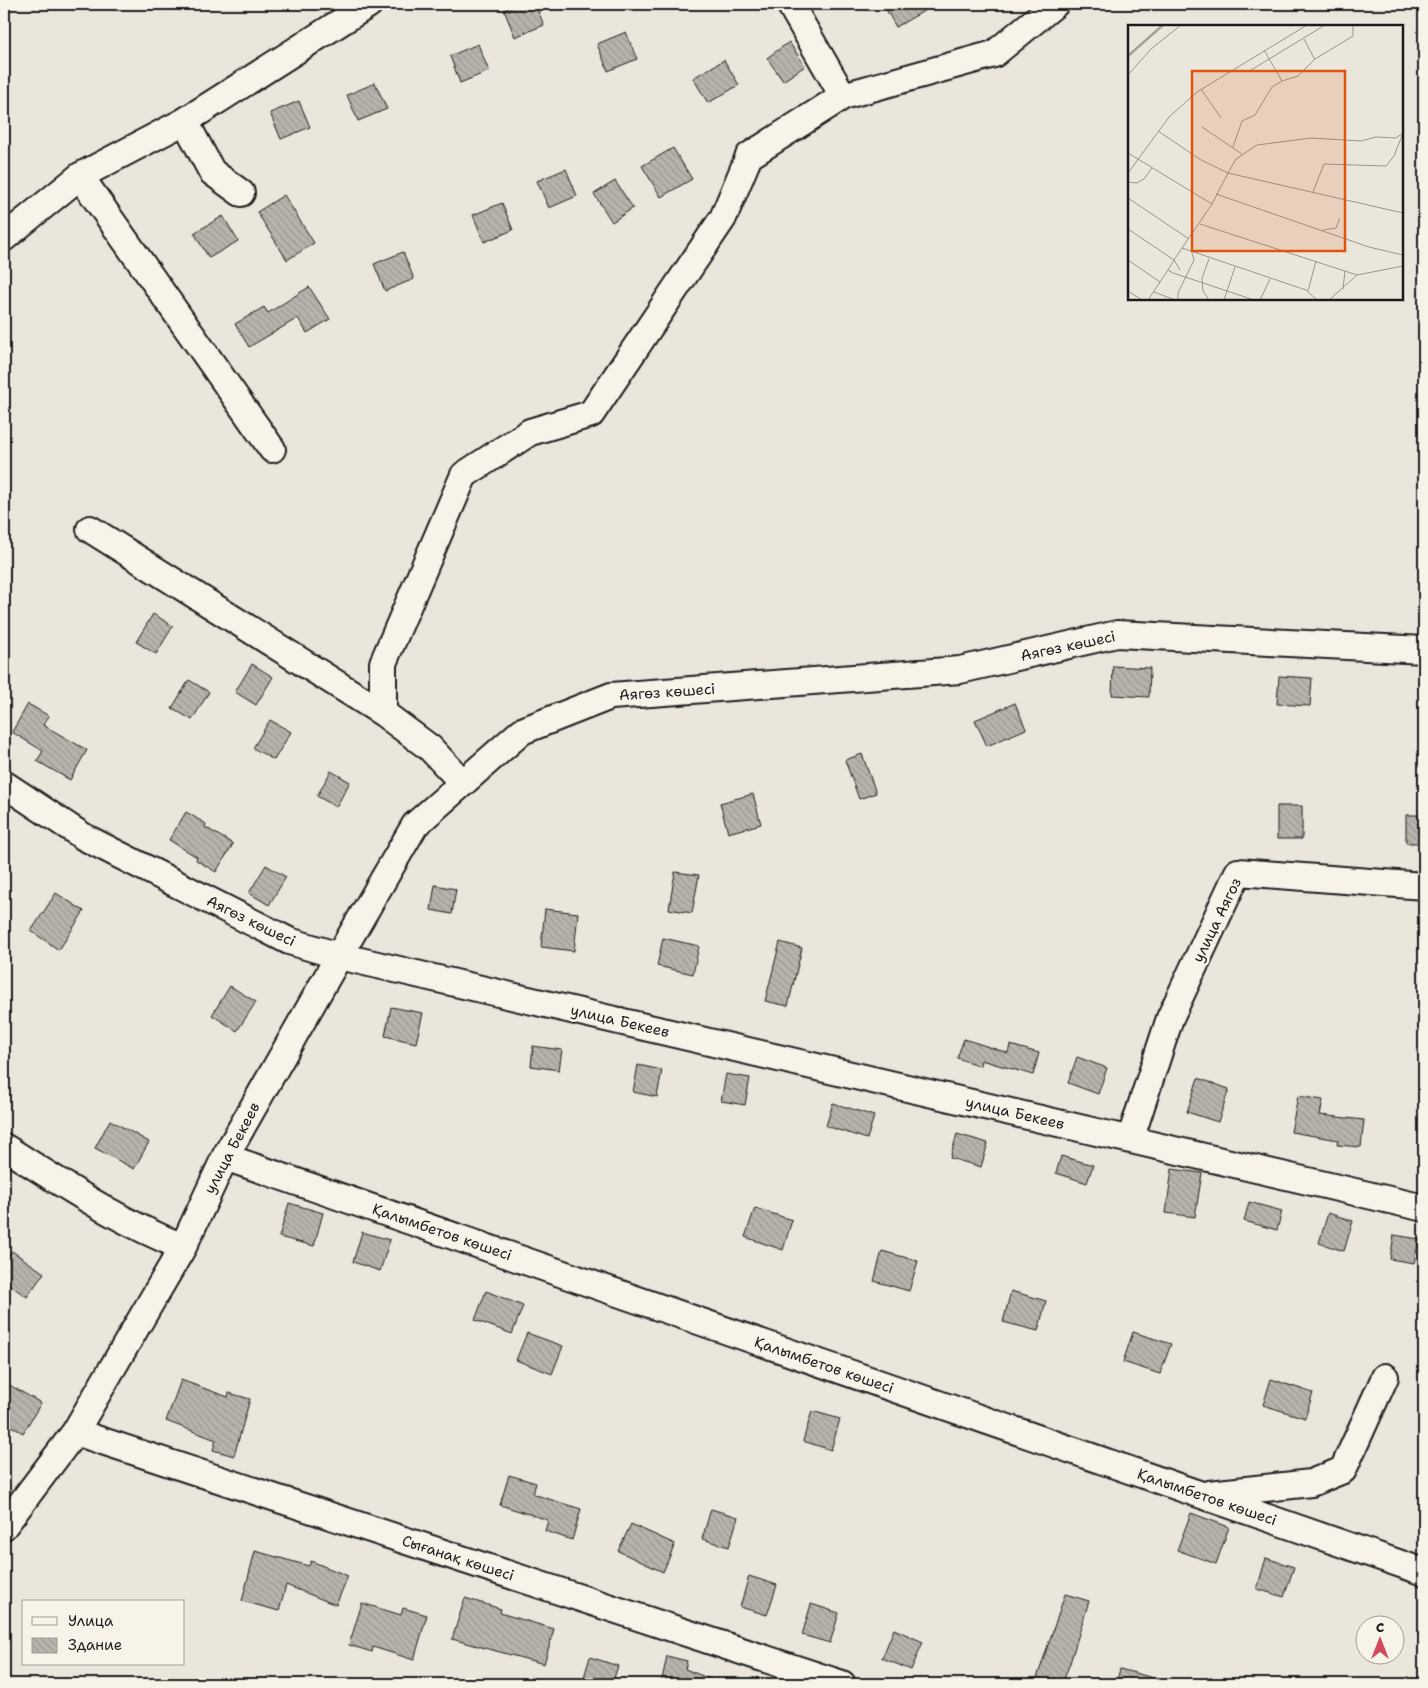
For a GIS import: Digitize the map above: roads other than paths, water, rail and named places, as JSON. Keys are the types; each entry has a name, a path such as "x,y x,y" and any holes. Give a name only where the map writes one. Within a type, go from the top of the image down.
{"street":[{"path":"4,238 80,176 185,121 369,4"},
{"path":"790,4 843,96"},
{"path":"383,713 383,663 464,475 530,432 591,414 724,218 749,156 843,96 994,54 1055,4"},
{"path":"185,121 212,172 241,193"},
{"path":"80,176 272,449"},
{"path":"90,530 383,713 430,748 463,782"},
{"name":"Аягөз көшесі","path":"4,784 84,837 289,941 339,956 415,825 522,731 611,696 960,670 1117,634 1424,650"},
{"name":"улица Аягоз","path":"1130,1140 1170,1018 1238,872 1424,886"},
{"name":"улица Бекеев","path":"4,1526 74,1432 183,1247 225,1156 339,956 1424,1208"},
{"path":"4,1147 109,1213 142,1231 183,1247"},
{"name":"Қалымбетов көшесі","path":"225,1156 1424,1572"},
{"path":"1201,1494 1311,1483 1343,1470 1385,1377"},
{"name":"Сығанақ көшесі","path":"74,1432 842,1684"}]}
